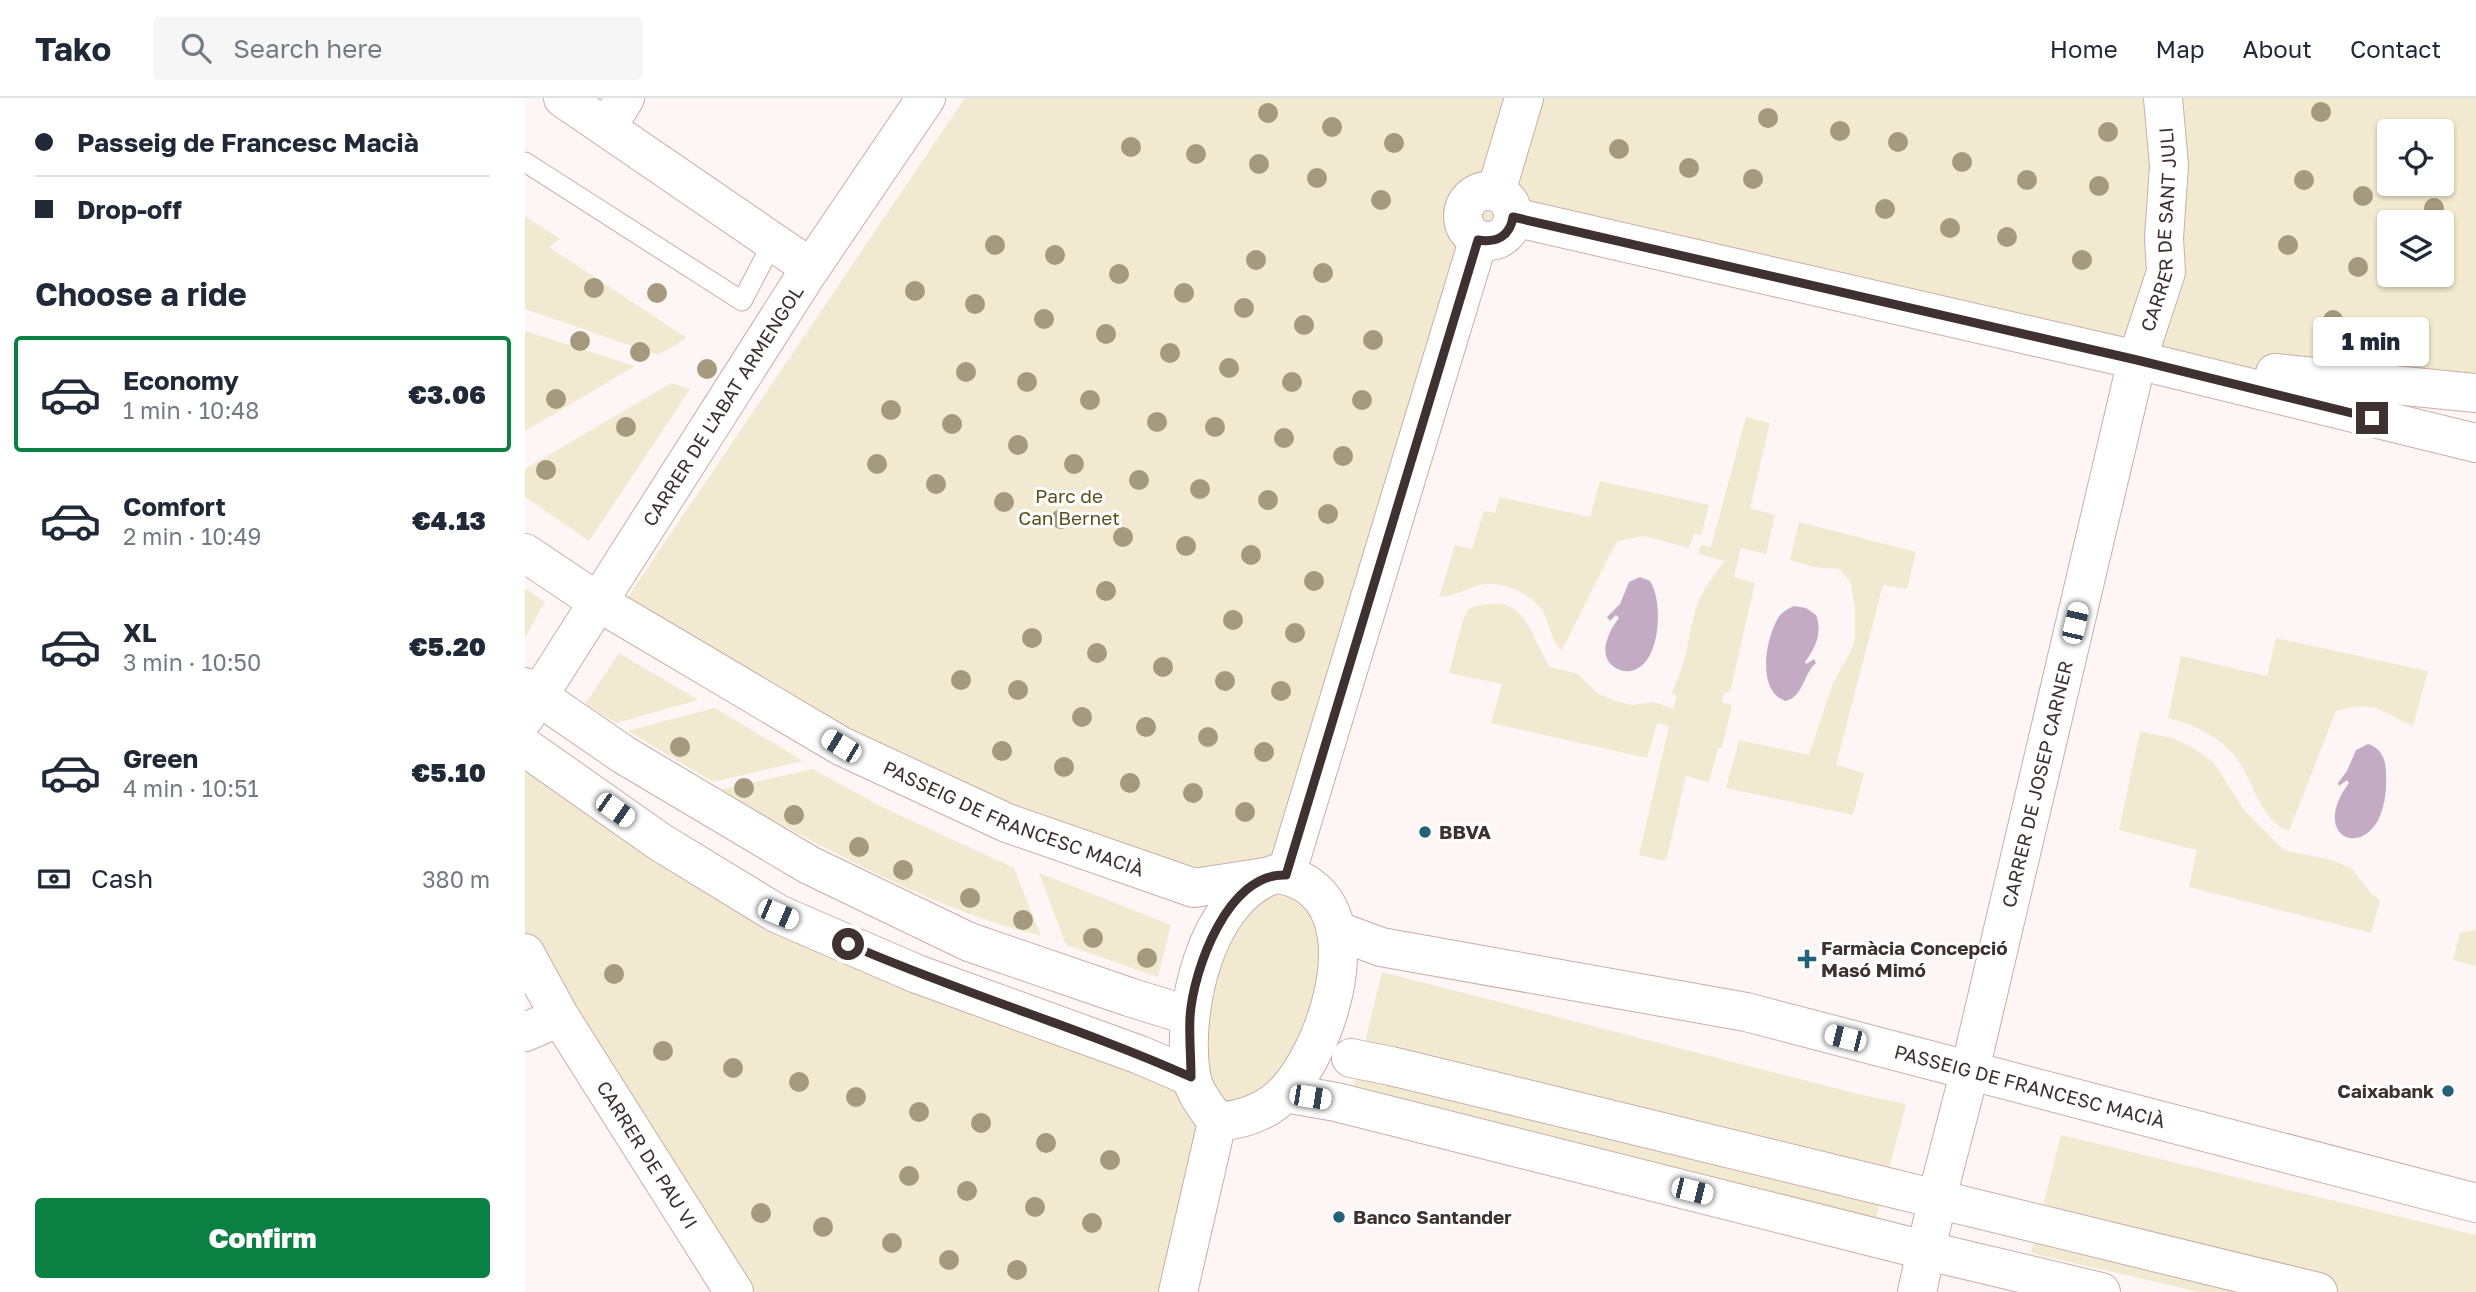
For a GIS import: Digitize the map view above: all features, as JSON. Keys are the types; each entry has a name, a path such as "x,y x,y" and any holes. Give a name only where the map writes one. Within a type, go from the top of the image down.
{"street":[{"path":"563,98 616,112 773,242 811,268"},
{"name":"CARRER DE L'ABAT ARMENGOL","path":"529,700 598,602 811,268 926,98"},
{"path":"1276,876 1478,240 1502,238 1508,232 1504,204 1524,98"},
{"name":"CARRER DE SANT JULI","path":"2137,360 2166,272 2164,238 2169,165 2163,98"},
{"path":"1504,204 2476,443"},
{"path":"2137,360 2476,393"},
{"name":"CARRER DE JOSEP CARNER","path":"1917,1292 2137,360"},
{"name":"PASSEIG DE FRANCESC MACIÀ","path":"525,553 598,602 841,746 1007,823 1194,888 1276,876"},
{"path":"529,700 809,865 969,942 1190,1016"},
{"path":"525,747 660,842 778,914 917,974 1140,1055 1191,1077"},
{"path":"1178,1292 1217,1122 1201,1100 1191,1077 1190,1016 1204,955 1214,932 1244,892 1276,876 1308,885 1331,910 1338,931 1336,982 1330,1009 1304,1066 1285,1093 1252,1115 1235,1121 1217,1122"},
{"name":"PASSEIG DE FRANCESC MACIÀ","path":"1338,931 1381,947 1746,1012 2476,1203"},
{"name":"CARRER DE PAU VI","path":"525,953 560,1017 734,1292"},
{"path":"525,1032 560,1017"},
{"path":"1351,1058 2318,1292"},
{"path":"1285,1093 1336,1102 2101,1292"}],"lane":[{"path":"525,162 741,301 773,242"}],"green space":[{"name":"Parc de Can Bernet","path":"965,98 2476,98 2476,393 2137,360 1514,217 1478,240 1286,874 1319,894 1318,1038 1235,1120 1175,1292 734,1292 525,953 525,747 660,842 1190,1077 1228,911 1194,888 992,819 619,610"},
{"path":"525,216 560,239 549,247 687,338 658,355 525,309"},
{"path":"525,331 635,366 525,431"},
{"path":"671,383 690,389 589,541 525,497 525,469"},
{"path":"1746,417 1770,423 1750,508 1775,515 1766,554 1741,548 1734,577 1755,583 1730,693 1724,692 1722,702 1732,705 1722,748 1718,748 1709,782 1686,776 1666,861 1639,855 1669,726 1657,723 1647,758 1491,723 1502,684 1449,673 1468,609 1487,604 1502,604 1522,617 1550,667 1578,674 1597,693 1615,701 1633,705 1654,702 1673,709 1677,696 1671,693 1683,662 1696,608 1705,589 1725,561 1698,554 1701,545 1711,547"},
{"path":"1600,481 1709,505 1701,535 1694,533 1689,548 1644,536 1617,541 1562,650 1555,642 1543,612 1530,598 1513,588 1485,584 1439,597 1455,545 1472,549 1484,511 1495,513 1500,497 1590,517"},
{"path":"1799,522 1916,552 1907,589 1883,585 1836,765 1864,773 1853,815 1726,788 1739,740 1809,755 1833,683 1852,649 1855,610 1851,583 1840,569 1813,567 1790,560"},
{"path":"525,588 545,602 525,638"},
{"path":"2276,638 2428,671 2413,726 2369,707 2336,711 2289,831 2279,826 2263,809 2241,765 2221,742 2205,732 2168,718 2181,656 2267,676"},
{"path":"619,653 698,700 616,723 585,704"},
{"path":"714,708 803,761 713,782 628,731"},
{"path":"2140,731 2175,739 2197,750 2214,763 2244,810 2284,850 2331,860 2351,868 2380,900 2371,933 2189,887 2197,850 2119,830"},
{"path":"813,769 882,807 1014,868 1041,936 998,924 915,892 715,791"},
{"path":"1039,873 1171,925 1158,977 1066,945"},
{"path":"2476,930 2476,966 2453,960 2460,933"},
{"path":"1382,972 1906,1104 1874,1226 1352,1094"},
{"path":"2061,1135 2476,1235 2476,1292 2199,1292 2031,1253"}],"shaded area":[{"path":"1640,577 1650,581 1654,591 1657,603 1657,632 1648,658 1640,667 1624,671 1614,667 1606,656 1606,642 1619,618 1616,615 1610,621 1607,617 1620,604 1629,582"},
{"path":"1794,606 1806,608 1816,615 1819,628 1817,640 1805,662 1806,664 1814,659 1816,663 1800,690 1786,701 1776,696 1770,687 1766,662 1775,624 1780,615"},
{"path":"2368,744 2380,752 2384,760 2384,805 2375,825 2363,836 2351,838 2341,833 2335,822 2337,805 2349,783 2347,780 2339,786 2338,783 2347,771 2356,750"}],"place":[{"name":"BBVA","path":"1425,832"},
{"name":"Farmàcia Concepció Masó Mimó","path":"1807,959"},
{"name":"Caixabank","path":"2448,1091"},
{"name":"Banco Santander","path":"1339,1217"}],"route":[{"path":"848,944 917,974 1118,1046 1191,1077 1190,1016 1204,955 1214,932 1244,892 1265,877 1286,875 1478,240 1502,238 1512,225 1513,217 2137,360 2372,418"}]}
